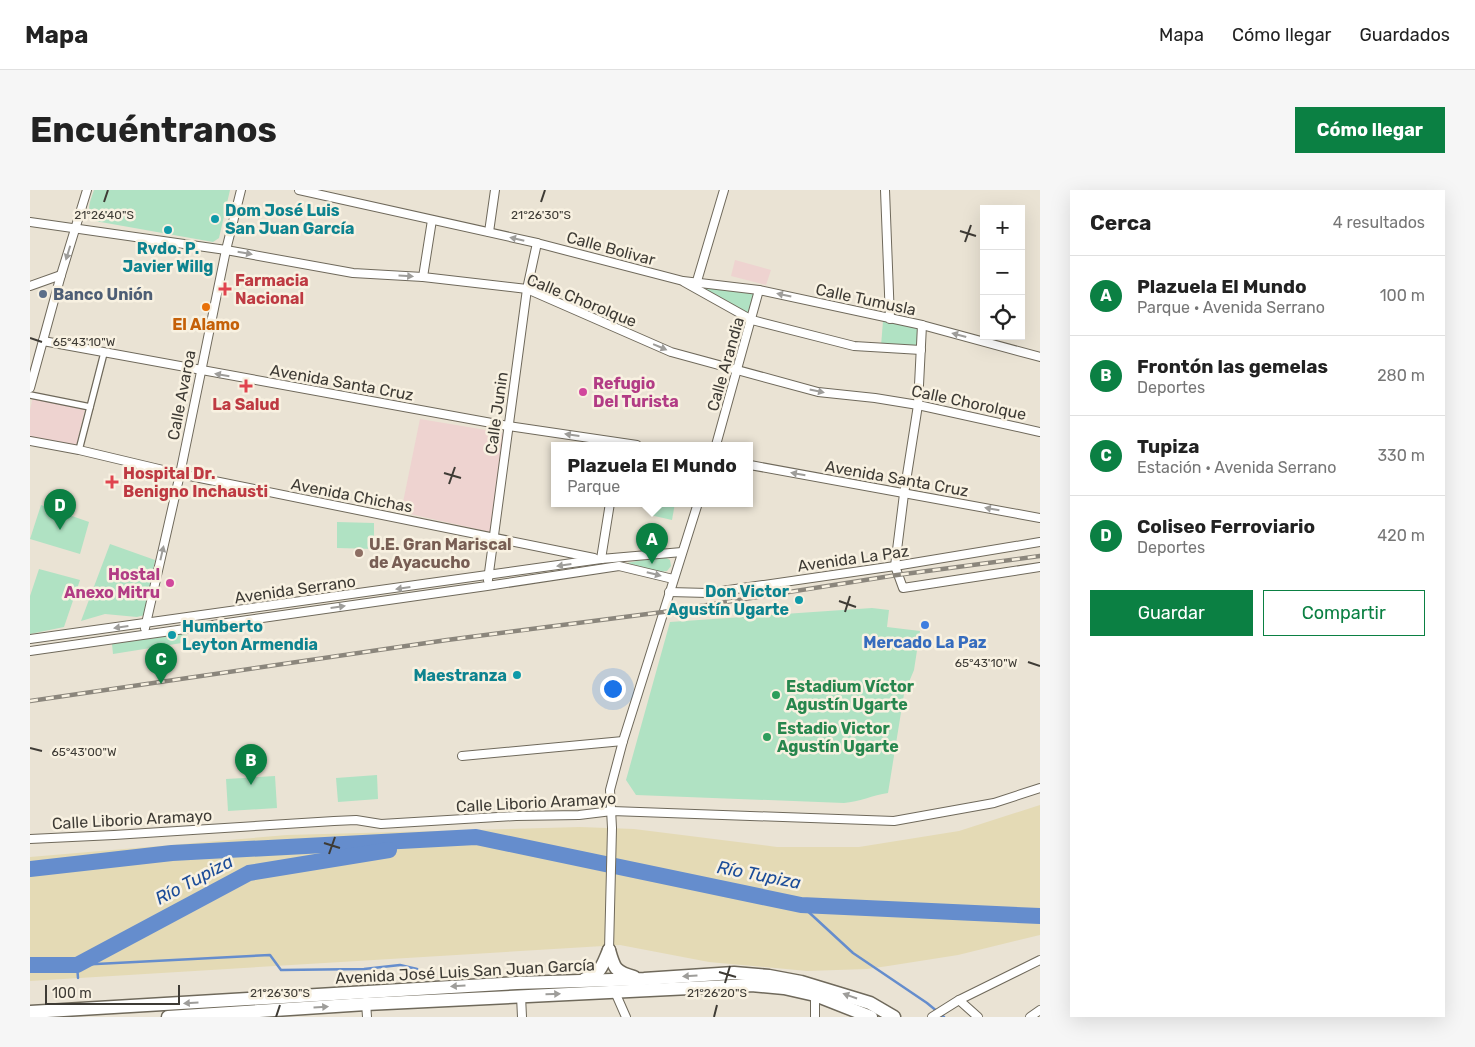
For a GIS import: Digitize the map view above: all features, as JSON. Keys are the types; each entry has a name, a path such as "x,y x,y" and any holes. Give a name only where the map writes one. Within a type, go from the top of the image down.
{"highway":[{"path":"608,950 614,968 622,974 644,979"},
{"path":"579,981 593,976 602,969 608,950"},
{"name":"Avenida José Luis San Juan García","path":"168,1017 213,1011 579,981 734,973 769,976 801,982 870,1003 894,1017"},
{"name":"Avenida José Luis San Juan García","path":"366,998 521,996 750,985 784,988 815,995 871,1017"},
{"name":"Avenida José Luis San Juan García","path":"30,1012 213,1011"}],"street":[{"path":"30,388 87,190"},
{"name":"Calle Avaroa","path":"144,634 240,190"},
{"name":"Calle Bolivar","path":"299,190 537,243 683,281"},
{"path":"489,232 495,190"},
{"path":"696,281 724,190"},
{"path":"885,190 890,319"},
{"path":"423,277 432,220"},
{"name":"Calle Chorolque","path":"30,222 226,250 353,273 423,277 527,289 671,352 818,392 918,405 1040,432"},
{"name":"Calle Junin","path":"487,586 527,289 537,243"},
{"path":"30,286 61,275"},
{"path":"683,281 752,320 854,346 921,350"},
{"name":"Calle Tumusla","path":"683,281 696,281 760,290 922,325 1040,357"},
{"name":"Calle Arandia","path":"717,442 760,290"},
{"path":"922,325 918,405 894,566 903,588 1040,567"},
{"name":"Avenida Santa Cruz","path":"42,341 200,371 607,442"},
{"path":"79,450 104,353"},
{"path":"30,395 90,408"},
{"name":"Avenida Chichas","path":"30,441 79,450 180,474 601,559"},
{"name":"Avenida Santa Cruz","path":"753,467 1040,518"},
{"path":"601,568 609,507"},
{"path":"608,950 612,828 610,790 623,741 697,507"},
{"name":"Avenida La Paz","path":"669,592 708,592 894,566 1040,542"},
{"name":"Avenida Serrano","path":"30,639 601,559 682,552"},
{"name":"Avenida Serrano","path":"30,651 601,568 619,566 673,579"},
{"path":"462,756 623,741"},
{"name":"Calle Liborio Aramayo","path":"30,839 334,821 356,820 381,824 516,816 579,815 612,811 894,821 994,803 1040,788"},
{"path":"932,1017 959,1000 1040,960"},
{"path":"615,992 626,1017"},
{"path":"815,995 815,1017"},
{"path":"521,996 522,1017"},
{"path":"366,998 367,1017"},
{"path":"959,1000 978,1017"},
{"path":"1030,1017 1040,1010"}],"shaded area":[{"path":"735,260 771,270 766,285 731,276"},
{"path":"33,396 85,408 76,447 30,437 30,410"},
{"path":"420,419 504,433 490,532 401,512"}],"green space":[{"path":"94,190 230,190 219,238 213,242 95,221 89,210"},
{"path":"691,283 756,292 750,316"},
{"path":"883,321 919,327 919,347 881,346"},
{"path":"41,505 89,522 80,554 30,539"},
{"path":"651,507 674,507 672,520 650,515"},
{"path":"337,522 374,523 374,549 337,548"},
{"path":"110,544 155,560 145,615 137,617 105,614 81,621"},
{"path":"663,556 670,560 671,566 667,571 660,572 627,563"},
{"path":"39,569 80,580 64,627 30,634 30,596"},
{"name":"Estadio Victor Agustín Ugarte","path":"872,608 889,610 887,627 920,631 914,670 904,694 888,793 844,803 636,795 626,780 670,622"},
{"path":"186,632 188,642 113,654 112,644"},
{"path":"377,775 378,799 338,802 336,778"},
{"path":"275,776 277,808 228,811 226,779"}],"sand":[{"path":"1040,805 1040,935 958,955 867,969 807,971 709,962 620,945 30,981 30,857 287,835 580,827 634,829 777,847 859,847 959,831"}],"waterway":[{"name":"Río Tupiza","path":"30,869 172,853 476,837 801,905 1040,916"},
{"name":"Río Tupiza","path":"30,965 77,965 249,873 389,850"},
{"path":"801,905 853,953 927,1003 944,1017"},
{"path":"78,978 77,965 270,955 281,970 364,969 400,965 417,969 425,981"}],"railway":[{"path":"30,701 447,640 663,612 897,575 1040,556"}],"place":[{"name":"Dom José Luis San Juan García","path":"215,219"},
{"name":"Rvdo. P. Javier Willg","path":"168,230"},
{"name":"Farmacia Nacional","path":"225,289"},
{"name":"Banco Unión","path":"43,294"},
{"name":"El Alamo","path":"206,307"},
{"name":"La Salud","path":"246,386"},
{"name":"Refugio Del Turista","path":"583,392"},
{"name":"Hospital Dr. Benigno Inchausti","path":"112,482"},
{"name":"Coliseo Ferroviario","path":"60,530"},
{"name":"U.E. Gran Mariscal de Ayacucho","path":"359,553"},
{"name":"Plazuela El Mundo","path":"652,564"},
{"name":"Hostal Anexo Mitru","path":"170,583"},
{"name":"Don Victor Agustín Ugarte","path":"799,600"},
{"name":"Mercado La Paz","path":"925,625"},
{"name":"Humberto Leyton Armendia","path":"172,635"},
{"name":"Maestranza","path":"517,675"},
{"name":"Tupiza","path":"161,684"},
{"name":"Estadium Víctor Agustín Ugarte","path":"776,695"},
{"name":"Estadio Victor Agustín Ugarte","path":"767,737"},
{"name":"Frontón las gemelas","path":"251,785"}]}
